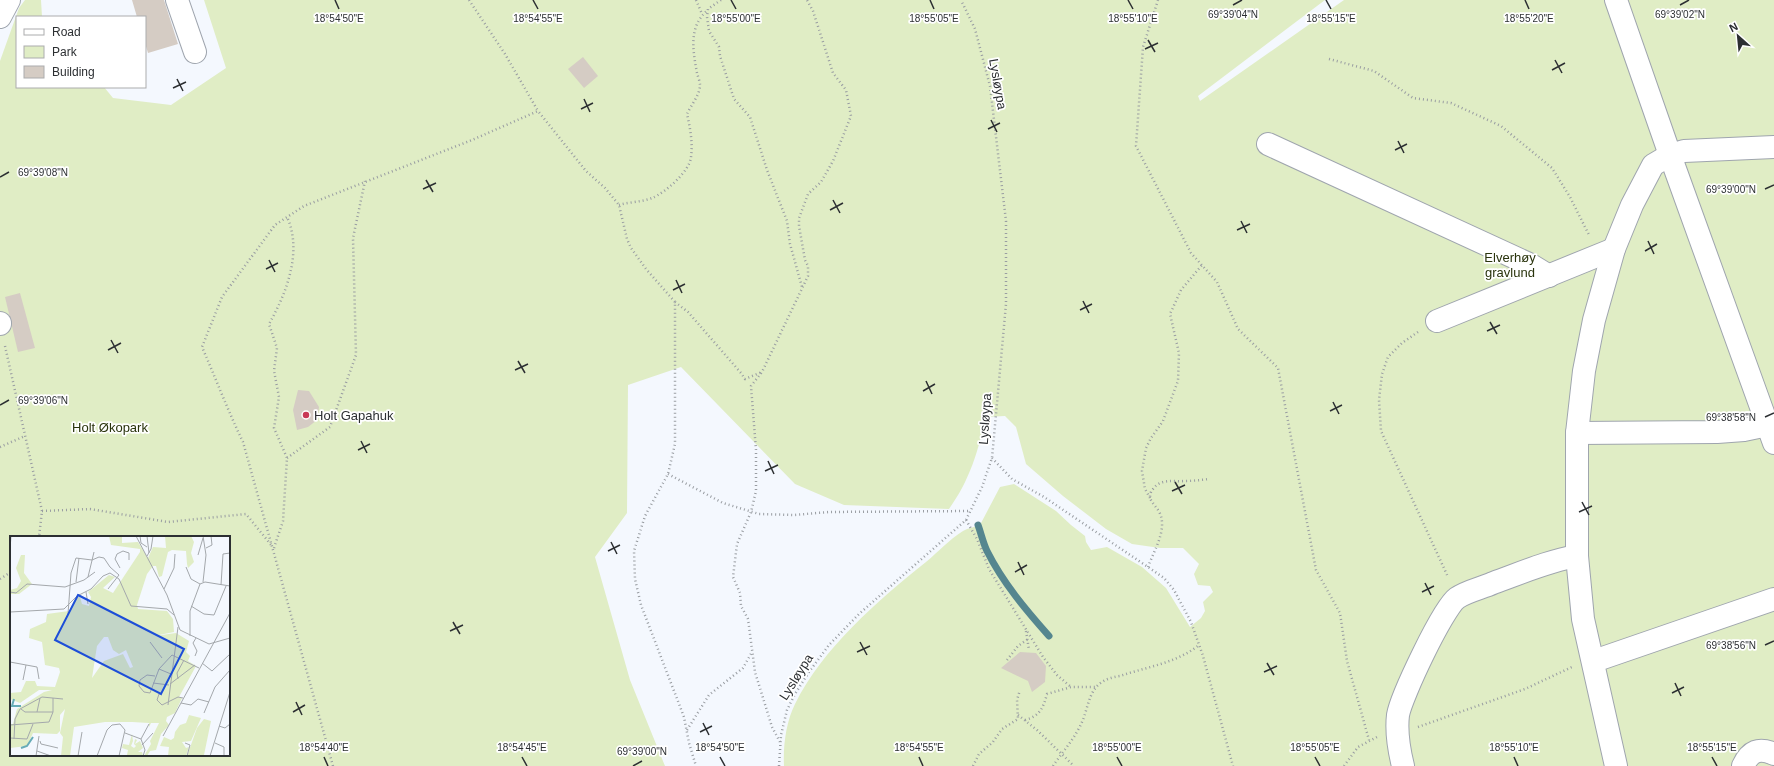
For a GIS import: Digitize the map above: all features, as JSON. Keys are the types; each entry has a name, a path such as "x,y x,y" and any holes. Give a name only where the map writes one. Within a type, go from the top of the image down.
{"street":[{"path":"0,17 9,0"},
{"path":"177,0 195,52"},
{"path":"1577,433 1717,432 1744,430 1771,434 1670,155 1616,0"},
{"path":"1268,144 1531,264 1549,276"},
{"path":"1616,766 1584,619 1577,556 1577,433 1588,345 1607,253 1650,169 1657,161 1684,151 1774,147"},
{"path":"1438,321 1607,253"},
{"path":"1404,766 1398,735 1399,713 1407,688 1438,626 1453,601 1544,565 1577,556"},
{"path":"1594,661 1774,599"},
{"path":"1743,766 1747,758 1754,752 1764,750 1774,754"}],"path":[{"path":"469,0 505,54 538,111 586,171 605,188 619,206 626,239 646,269 675,302 688,312 741,372 745,379 762,372"},
{"path":"696,0 702,14"},
{"path":"619,206 661,194 675,182 691,158 690,127 687,114 697,97 700,85 693,47 694,30 699,17 721,0"},
{"path":"780,742 772,727 756,672 748,619 741,606 740,593 733,577 737,544 752,512 756,491 756,450 751,386 762,372 808,276 808,266 805,260 799,218 808,194 821,182 833,161 852,116 846,90 833,73 813,11 807,0"},
{"name":"Lysløypa","path":"779,766 780,742 783,726 790,704 801,684 829,645 859,614 966,520 982,488 992,458 1006,304 1006,222 990,86 975,29 961,0"},
{"path":"1158,0 1143,48 1136,146 1191,253 1217,282 1238,329 1278,368 1316,570 1340,613 1347,661 1369,740"},
{"path":"708,9 709,31 719,47 720,56 734,99 750,117 767,170 787,221 790,244 802,287"},
{"path":"1330,59 1374,71 1413,98 1451,103 1501,126 1552,168 1607,253"},
{"path":"333,766 274,548 243,442 202,347 222,297 275,225 304,206 472,140 538,111"},
{"path":"287,458 330,427 356,355 353,238 365,181"},
{"path":"274,548 283,521 287,458 274,428 279,397 274,370 277,348 269,324 280,304 292,268 292,228 287,217"},
{"path":"1148,567 1160,534 1162,523 1159,509 1145,489 1142,471 1146,448 1163,421 1178,381 1179,353 1170,314 1181,290 1202,265"},
{"path":"675,302 675,444 668,474 645,516 634,551 635,579 642,605 684,717 696,766"},
{"path":"1438,321 1423,328 1402,343 1388,357 1382,374 1379,400 1381,431 1458,598"},
{"path":"0,323 42,511 40,536"},
{"path":"0,447 25,436"},
{"path":"992,458 1012,479 1044,497 1148,567 1164,578 1174,590 1191,622 1199,645 1233,766"},
{"path":"668,474 723,502 752,512 782,515 829,512 970,512"},
{"path":"1150,498 1150,493 1161,482 1209,479"},
{"path":"42,511 90,509 168,522 246,514 274,548"},
{"path":"966,520 974,534 989,569 1043,657 1057,675 1071,687"},
{"path":"0,579 10,573"},
{"path":"1026,629 1029,650"},
{"path":"1008,660 1018,646 1028,639"},
{"path":"1053,766 1078,731 1089,697 1096,687 1111,677 1120,676 1176,659 1199,645"},
{"path":"686,730 708,695 742,668 752,651"},
{"path":"1344,766 1358,747 1376,737 1398,735 1525,689 1568,668 1594,661"},
{"path":"1025,720 1034,717 1041,710 1047,694 1071,687 1096,687"},
{"path":"973,766 979,754 993,742 1002,729 1018,719 1016,700 1020,690"},
{"path":"1017,715 1025,720 1074,766"}],"green space":[{"path":"25,0 41,0 42,16 16,16 19,8"},
{"path":"204,0 1325,0 1198,96 1200,101 1344,0 1774,0 1774,766 784,766 784,750 789,718 806,684 820,664 853,627 889,592 958,534 980,525 1000,487 1014,484 1056,511 1085,536 1086,542 1091,550 1107,547 1142,567 1166,588 1190,627 1201,618 1205,611 1203,602 1213,592 1210,586 1198,585 1194,574 1199,564 1183,548 1160,548 1132,544 1106,529 1063,496 1026,464 1016,427 1005,416 986,417 980,442 968,476 949,509 844,505 795,484 681,367 628,385 627,513 595,557 630,680 665,766 0,766 0,61 16,16 16,88 105,88 113,98 171,105 226,68"}],"building":[{"path":"132,0 164,0 178,44 148,53 146,46 146,16 137,16"},
{"path":"583,57 598,76 584,88 568,69"},
{"path":"20,293 35,348 18,352 5,297"},
{"name":"Holt Gapahuk","path":"298,390 309,391 319,407 317,420 308,427 297,430 293,410"},
{"path":"1020,652 1036,653 1046,666 1045,682 1032,692 1028,681 1001,668"}],"waterway":[{"path":"978,525 986,548 1000,574 1023,606 1049,636"}],"place":[{"name":"Holt Gapahuk","path":"306,415"}],"park label":[{"name":"Elverhøy gravlund","path":"1510,264"},
{"name":"Holt Økopark","path":"110,427"}]}
